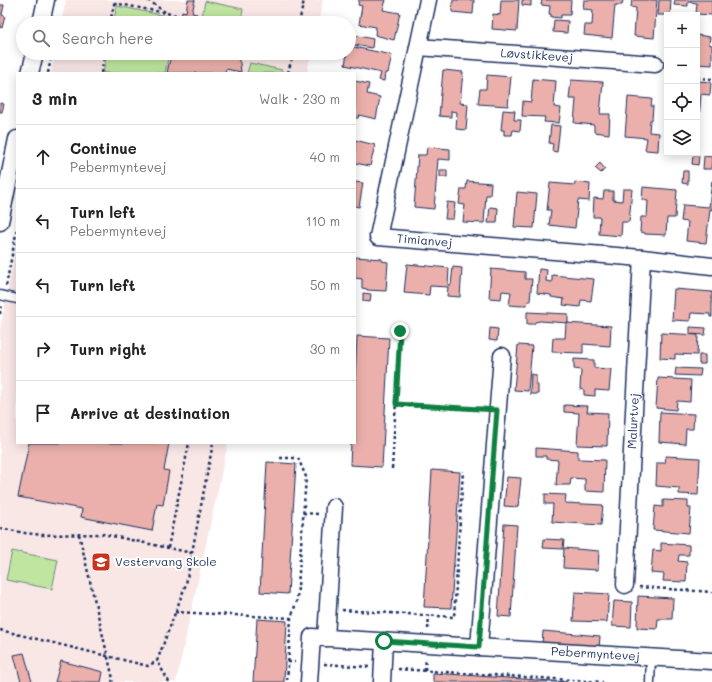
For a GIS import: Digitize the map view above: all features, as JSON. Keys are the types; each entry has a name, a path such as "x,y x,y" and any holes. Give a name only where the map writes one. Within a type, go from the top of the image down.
{"street":[{"path":"43,16 46,0"},
{"name":"Timianvej","path":"428,0 378,238 642,258 712,266"},
{"name":"Løvstikkevej","path":"418,47 655,64"},
{"path":"30,72 33,60"},
{"path":"0,222 16,144"},
{"name":"Malurtvej","path":"625,585 642,258"},
{"path":"479,647 502,356"},
{"path":"326,638 334,507"},
{"name":"Pebermyntevej","path":"309,682 312,637 712,662"},
{"path":"382,675 384,641"}],"lane":[{"path":"2,296 16,299"},
{"path":"650,682 651,658"}],"path":[{"path":"148,0 167,14"},
{"path":"301,16 304,0"},
{"path":"111,16 114,1 176,16"},
{"path":"48,72 51,60"},
{"path":"101,72 103,60"},
{"path":"288,72 291,60"},
{"path":"700,78 712,79"},
{"path":"0,314 2,296 16,233"},
{"path":"392,469 400,331"},
{"path":"396,404 497,410"},
{"path":"168,548 189,444"},
{"path":"0,630 148,666 157,661 186,584 213,444"},
{"path":"280,458 298,458 306,477 297,600 291,618 287,682"},
{"path":"328,609 454,617 463,471"},
{"path":"0,528 42,535 102,534 192,553"},
{"path":"79,534 113,679 112,682"},
{"path":"625,585 712,592"},
{"path":"175,612 291,618"},
{"path":"157,661 169,682"},
{"path":"288,662 310,663 382,675 603,682"}],"shaded area":[{"path":"66,0 323,0 320,16 63,16"},
{"path":"54,60 310,60 307,72 51,72"},
{"name":"Vestervang Skole","path":"16,249 16,444 228,444 176,682 0,682 0,329"}],"green space":[{"path":"205,1 243,9 242,16 202,16"},
{"path":"117,6 166,16 115,16"},
{"path":"106,60 168,60 165,72 103,72"},
{"path":"250,63 282,70 282,72 247,72"},
{"path":"12,551 58,560 52,589 6,580"}],"building":[{"path":"188,0 195,0 192,13 197,14 197,16 181,16 182,11 186,12"},
{"path":"359,0 386,0 383,10 400,13 394,40 375,35 376,27 359,24 362,6 358,5"},
{"path":"453,0 474,0 473,14 452,12"},
{"path":"501,0 519,0 517,31 492,29 493,14 500,15"},
{"path":"522,0 531,0 531,6 522,5"},
{"path":"542,0 571,0 570,15 561,15 561,18 551,17 551,14 549,14 550,6 541,5"},
{"path":"584,0 623,0 622,5 615,5 612,38 584,35 585,25 592,25 593,10 583,9"},
{"path":"632,0 657,0 654,38 634,36 636,8 631,7"},
{"path":"659,0 671,0 670,12 664,12 664,15 658,15"},
{"path":"675,0 712,0 712,15 700,14 700,12 696,12 697,3 688,2 688,6 674,5"},
{"path":"0,5 4,5 2,15 5,16 2,28 0,27"},
{"path":"554,20 568,21 567,33 553,32"},
{"path":"356,35 373,39 372,48 356,45"},
{"path":"700,35 710,37 709,44 712,45 712,65 700,64"},
{"path":"356,47 392,55 388,73 385,73 384,81 379,80 381,73 345,65 346,60 356,60"},
{"path":"170,60 238,60 241,72 226,69 225,72 167,72"},
{"path":"443,70 463,72 460,103 468,104 466,130 456,129 457,112 451,111 451,117 439,116"},
{"path":"487,75 511,77 508,106 478,104 480,89 486,89"},
{"path":"533,79 556,81 554,107 561,108 559,123 544,122 545,117 522,116 523,101 531,102"},
{"path":"571,80 603,82 600,114 610,114 609,134 594,132 594,125 574,123 576,99 569,99"},
{"path":"356,81 369,84 367,94 380,97 376,119 359,115 358,118 356,118"},
{"path":"700,81 711,82 710,95 701,94 700,107"},
{"path":"628,97 652,99 652,120 650,120 649,132 659,133 658,151 645,150 647,138 625,136"},
{"path":"0,103 4,104 2,112 0,112"},
{"path":"503,110 515,111 514,120 521,120 520,131 513,130 512,135 504,135 504,130 501,130"},
{"path":"551,125 560,126 557,152 552,151 553,144 549,143"},
{"path":"356,140 375,145 370,166 356,163"},
{"path":"427,147 450,149 450,160 438,159 434,209 414,207 418,155 426,155"},
{"path":"693,156 699,156 698,165 692,164"},
{"path":"704,156 712,157 711,169 703,169"},
{"path":"600,163 605,169 601,173 595,168"},
{"path":"440,170 447,170 447,177 440,177"},
{"path":"683,171 688,171 688,184 682,183"},
{"path":"467,181 491,183 490,195 486,195 484,223 463,222 465,205 459,204 461,189 466,189"},
{"path":"712,181 712,210 710,209 706,243 686,241 688,222 681,221 683,205 709,207"},
{"path":"356,182 363,183 359,207 356,206"},
{"path":"575,182 590,184 589,201 578,200 575,228 549,225 551,210 547,210 550,183 575,185"},
{"path":"643,187 677,190 675,218 667,218 666,235 645,234 640,232 641,217 647,217 648,201 642,200"},
{"path":"623,189 632,189 629,222 622,222 621,236 599,234 600,217 593,217 594,198 603,199 604,191 613,191 613,200 622,201"},
{"path":"517,192 537,194 534,228 514,227"},
{"path":"447,202 455,203 453,219 445,219"},
{"path":"490,207 498,208 497,223 488,223"},
{"path":"356,257 382,259 382,261 388,262 386,291 367,290 362,288 362,279 356,278"},
{"path":"407,264 449,268 448,285 451,285 453,267 462,268 460,297 447,296 448,287 430,286 429,295 404,293"},
{"path":"491,269 525,272 525,279 532,279 530,301 528,301 527,305 509,305 511,292 502,291 501,299 489,298"},
{"path":"539,269 547,270 546,281 552,282 552,275 594,279 591,301 581,300 580,307 563,305 564,299 537,293"},
{"path":"674,289 712,292 712,317 710,317 710,314 691,313 690,321 672,320"},
{"path":"363,293 371,294 370,302 363,301"},
{"path":"527,312 568,314 568,323 540,321 535,322 534,324 527,324"},
{"path":"566,323 611,326 610,346 583,344 583,353 552,352 553,338 565,338"},
{"path":"690,327 706,328 705,335 690,334"},
{"path":"490,328 498,329 497,341 489,340"},
{"path":"661,333 698,335 697,355 675,354 675,359 660,358"},
{"path":"357,336 389,338 382,467 350,465 351,444 356,444"},
{"path":"518,345 532,346 528,391 514,390"},
{"path":"699,355 705,355 705,364 699,364"},
{"path":"574,359 594,360 594,368 611,369 609,391 595,390 595,396 584,395 584,390 580,389 581,370 574,369"},
{"path":"676,368 701,369 700,376 675,375"},
{"path":"531,374 536,375 538,394 530,394"},
{"path":"658,378 691,380 690,402 677,401 676,410 656,408"},
{"path":"564,405 588,406 587,412 608,413 607,446 577,445 579,413 564,412"},
{"path":"660,412 694,414 693,429 686,429 685,444 659,442"},
{"path":"29,444 169,444 164,470 169,471 163,505 157,504 152,531 81,517 82,509 18,497"},
{"path":"536,448 578,451 578,459 605,460 604,492 585,491 585,479 571,478 570,485 556,485 558,460 546,459 546,456 536,456"},
{"path":"666,456 700,458 698,495 679,494 679,488 656,486 657,463 665,463"},
{"path":"267,462 296,464 288,594 260,592"},
{"path":"432,470 460,472 451,608 424,607"},
{"path":"507,477 521,478 518,507 504,506"},
{"path":"545,494 566,495 565,503 603,505 601,525 552,522 553,504 545,504"},
{"path":"663,500 688,501 688,508 691,508 689,533 653,530 655,506 663,507"},
{"path":"504,524 517,525 511,617 498,616"},
{"path":"544,539 564,540 563,549 543,548"},
{"path":"661,543 689,545 689,555 679,555 678,561 687,562 686,582 663,581 664,574 651,573 653,550 661,551"},
{"path":"564,548 599,551 598,570 563,568"},
{"path":"575,592 609,594 607,622 573,621"},
{"path":"638,596 673,598 672,619 658,619 657,629 637,628"},
{"path":"614,601 632,602 631,627 612,626"},
{"path":"257,619 287,621 284,682 253,682"},
{"path":"543,631 600,636 599,649 542,645"},
{"path":"24,653 32,682 21,682 14,655"},
{"path":"61,661 103,672 101,682 55,682"},
{"path":"433,673 567,682 433,682"}],"place":[{"name":"Vestervang Skole","path":"101,562"}],"route":[{"path":"384,641 479,647 497,410 396,404 400,331"}]}
